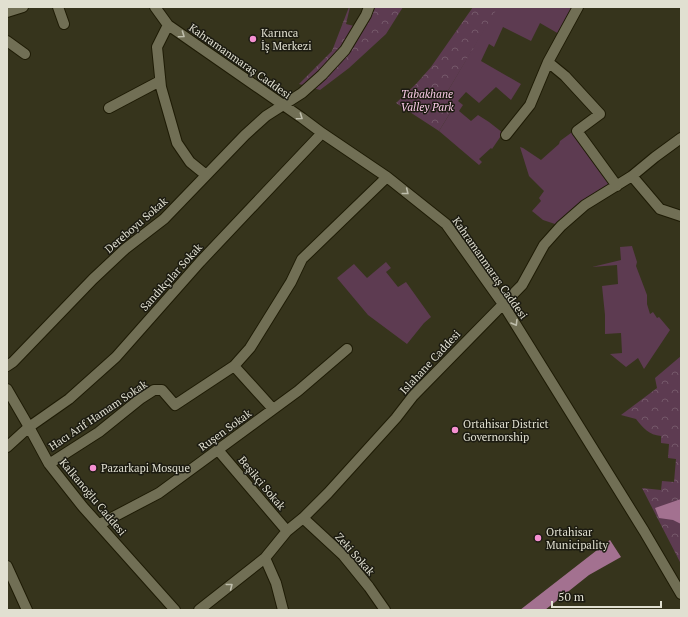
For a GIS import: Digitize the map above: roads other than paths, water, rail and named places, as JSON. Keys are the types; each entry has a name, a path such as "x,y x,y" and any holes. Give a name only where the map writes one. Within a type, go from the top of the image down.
{"street":[{"path":"7,12 23,7"},
{"path":"58,7 64,24"},
{"name":"Kahramanmaraş Caddesi","path":"155,7 168,25 387,177 446,224 503,304 644,531 681,594"},
{"name":"Dereboyu Sokak","path":"7,366 13,362 93,279 125,249 164,219 266,116 283,106 322,75 345,50 366,15 369,7"},
{"path":"506,135 530,105 548,62 578,7"},
{"path":"168,25 157,47 161,87 177,143 190,162 206,175"},
{"path":"7,41 25,54"},
{"path":"548,62 565,76 600,114 577,131 617,186"},
{"path":"109,108 160,81"},
{"name":"Sandıkçılar Sokak","path":"7,447 29,427 69,399 116,357 200,262 322,133"},
{"name":"Islahane Caddesi","path":"199,610 265,558 287,531 303,518 328,493 396,418 413,396 522,285 544,245 561,226 585,205 632,176 681,138"},
{"path":"632,176 660,209 681,216"},
{"name":"Hacı Arif Hamam Sokak","path":"49,464 99,432 140,399 154,390 162,390 175,405 234,366 250,348 291,282 302,259 387,177"},
{"name":"Ruşen Sokak","path":"100,524 159,493 298,391 347,349"},
{"path":"234,366 274,409"},
{"name":"Kalkanoğlu Caddesi","path":"7,389 49,464 83,506 175,610"},
{"name":"Beşikçi Sokak","path":"218,450 287,531"},
{"name":"Zeki Sokak","path":"303,518 343,555 369,587 385,610"},
{"path":"265,558 276,583 284,610"},
{"path":"7,566 27,610"}],"place":[{"name":"Karınca İş Merkezi","path":"253,39"},
{"name":"Ortahisar District Governorship","path":"455,430"},
{"name":"Pazarkapi Mosque","path":"93,468"},
{"name":"Ortahisar Municipality","path":"538,538"}],"park label":[{"name":"Tabakhane Valley Park","path":"427,100"}]}
